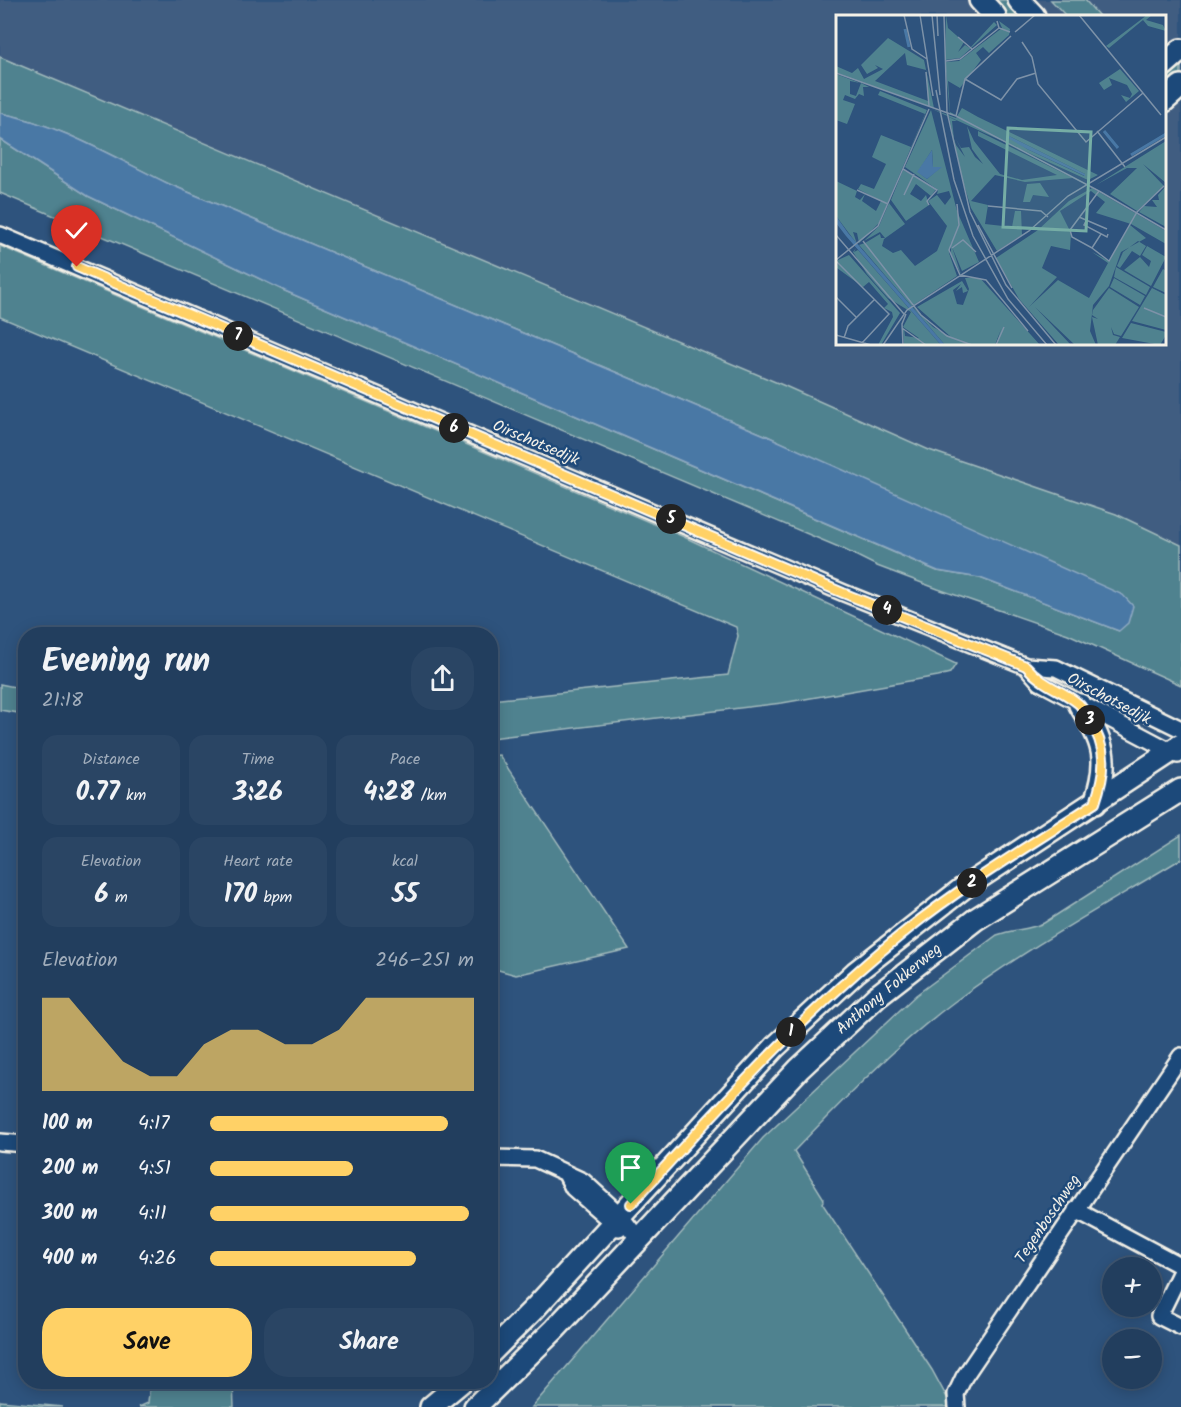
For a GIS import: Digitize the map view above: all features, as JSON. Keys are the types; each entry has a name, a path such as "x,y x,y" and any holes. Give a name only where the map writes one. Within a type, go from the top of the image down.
{"main road":[{"path":"980,0 994,15"},
{"path":"1019,0 1033,15"},
{"path":"1166,63 1181,50"},
{"path":"1166,99 1181,86"},
{"path":"1080,705 1096,730 1103,748 1104,775 1095,803"},
{"name":"Anthony Fokkerweg","path":"498,1344 775,1047 856,972 962,889 1178,751"},
{"name":"Anthony Fokkerweg","path":"498,1385 555,1329 799,1069 877,996 976,919 1181,789"},
{"path":"431,1407 453,1389"},
{"name":"Anthony Fokkerweg","path":"475,1407 493,1389"}],"street":[{"name":"Oirschotsedijk","path":"0,235 843,593 1026,666 1056,668 1181,729"},
{"name":"Oirschotsedijk","path":"1026,666 1040,682 1080,705 1178,751"},
{"name":"Tegenboschweg","path":"957,1407 956,1394 964,1377 1181,1056"},
{"path":"0,1142 18,1143"},
{"path":"498,1158 535,1159 545,1162 567,1176 583,1181 616,1219 639,1240"},
{"path":"1076,1210 1181,1266"},
{"path":"1181,1271 1159,1316 1181,1326"}],"shaded area":[{"path":"0,0 1181,0 1181,559 0,62"},
{"path":"0,113 65,133 169,184 767,436 1123,595 1133,606 1128,623 1119,631 980,578 938,571 285,291 88,196 0,139"}],"green space":[{"path":"991,0 1010,0 1024,15 1005,15"},
{"path":"1051,0 1085,0 1098,15 1065,15"},
{"path":"0,57 785,386 929,450 1116,514 1181,545 1181,685 1068,634 877,566 841,548 0,193 0,139 88,196 285,291 937,571 980,578 1119,631 892,494 767,436 169,184 65,133 0,113"},
{"path":"1181,60 1181,79 1169,90 1166,86 1166,74"},
{"path":"0,246 682,536 956,664 950,673 938,676 782,703 498,737 498,699 728,675 738,636 736,627 0,317"},
{"path":"0,684 18,688 18,713 0,710"},
{"path":"498,755 629,949 516,975 498,970"},
{"path":"1181,835 1181,859 1094,910 954,1002 891,1055 794,1151 824,1199 822,1203 932,1370 952,1407 532,1407 763,1138 916,995 997,935 1044,923"},
{"path":"149,1389 233,1389 234,1407 139,1407 148,1403"},
{"path":"0,1401 63,1407 0,1407"}],"route":[{"path":"77,267 843,593 1026,666 1040,682 1080,705 1096,730 1103,748 1105,765 1095,803 962,889 856,972 775,1047 631,1204"}]}
